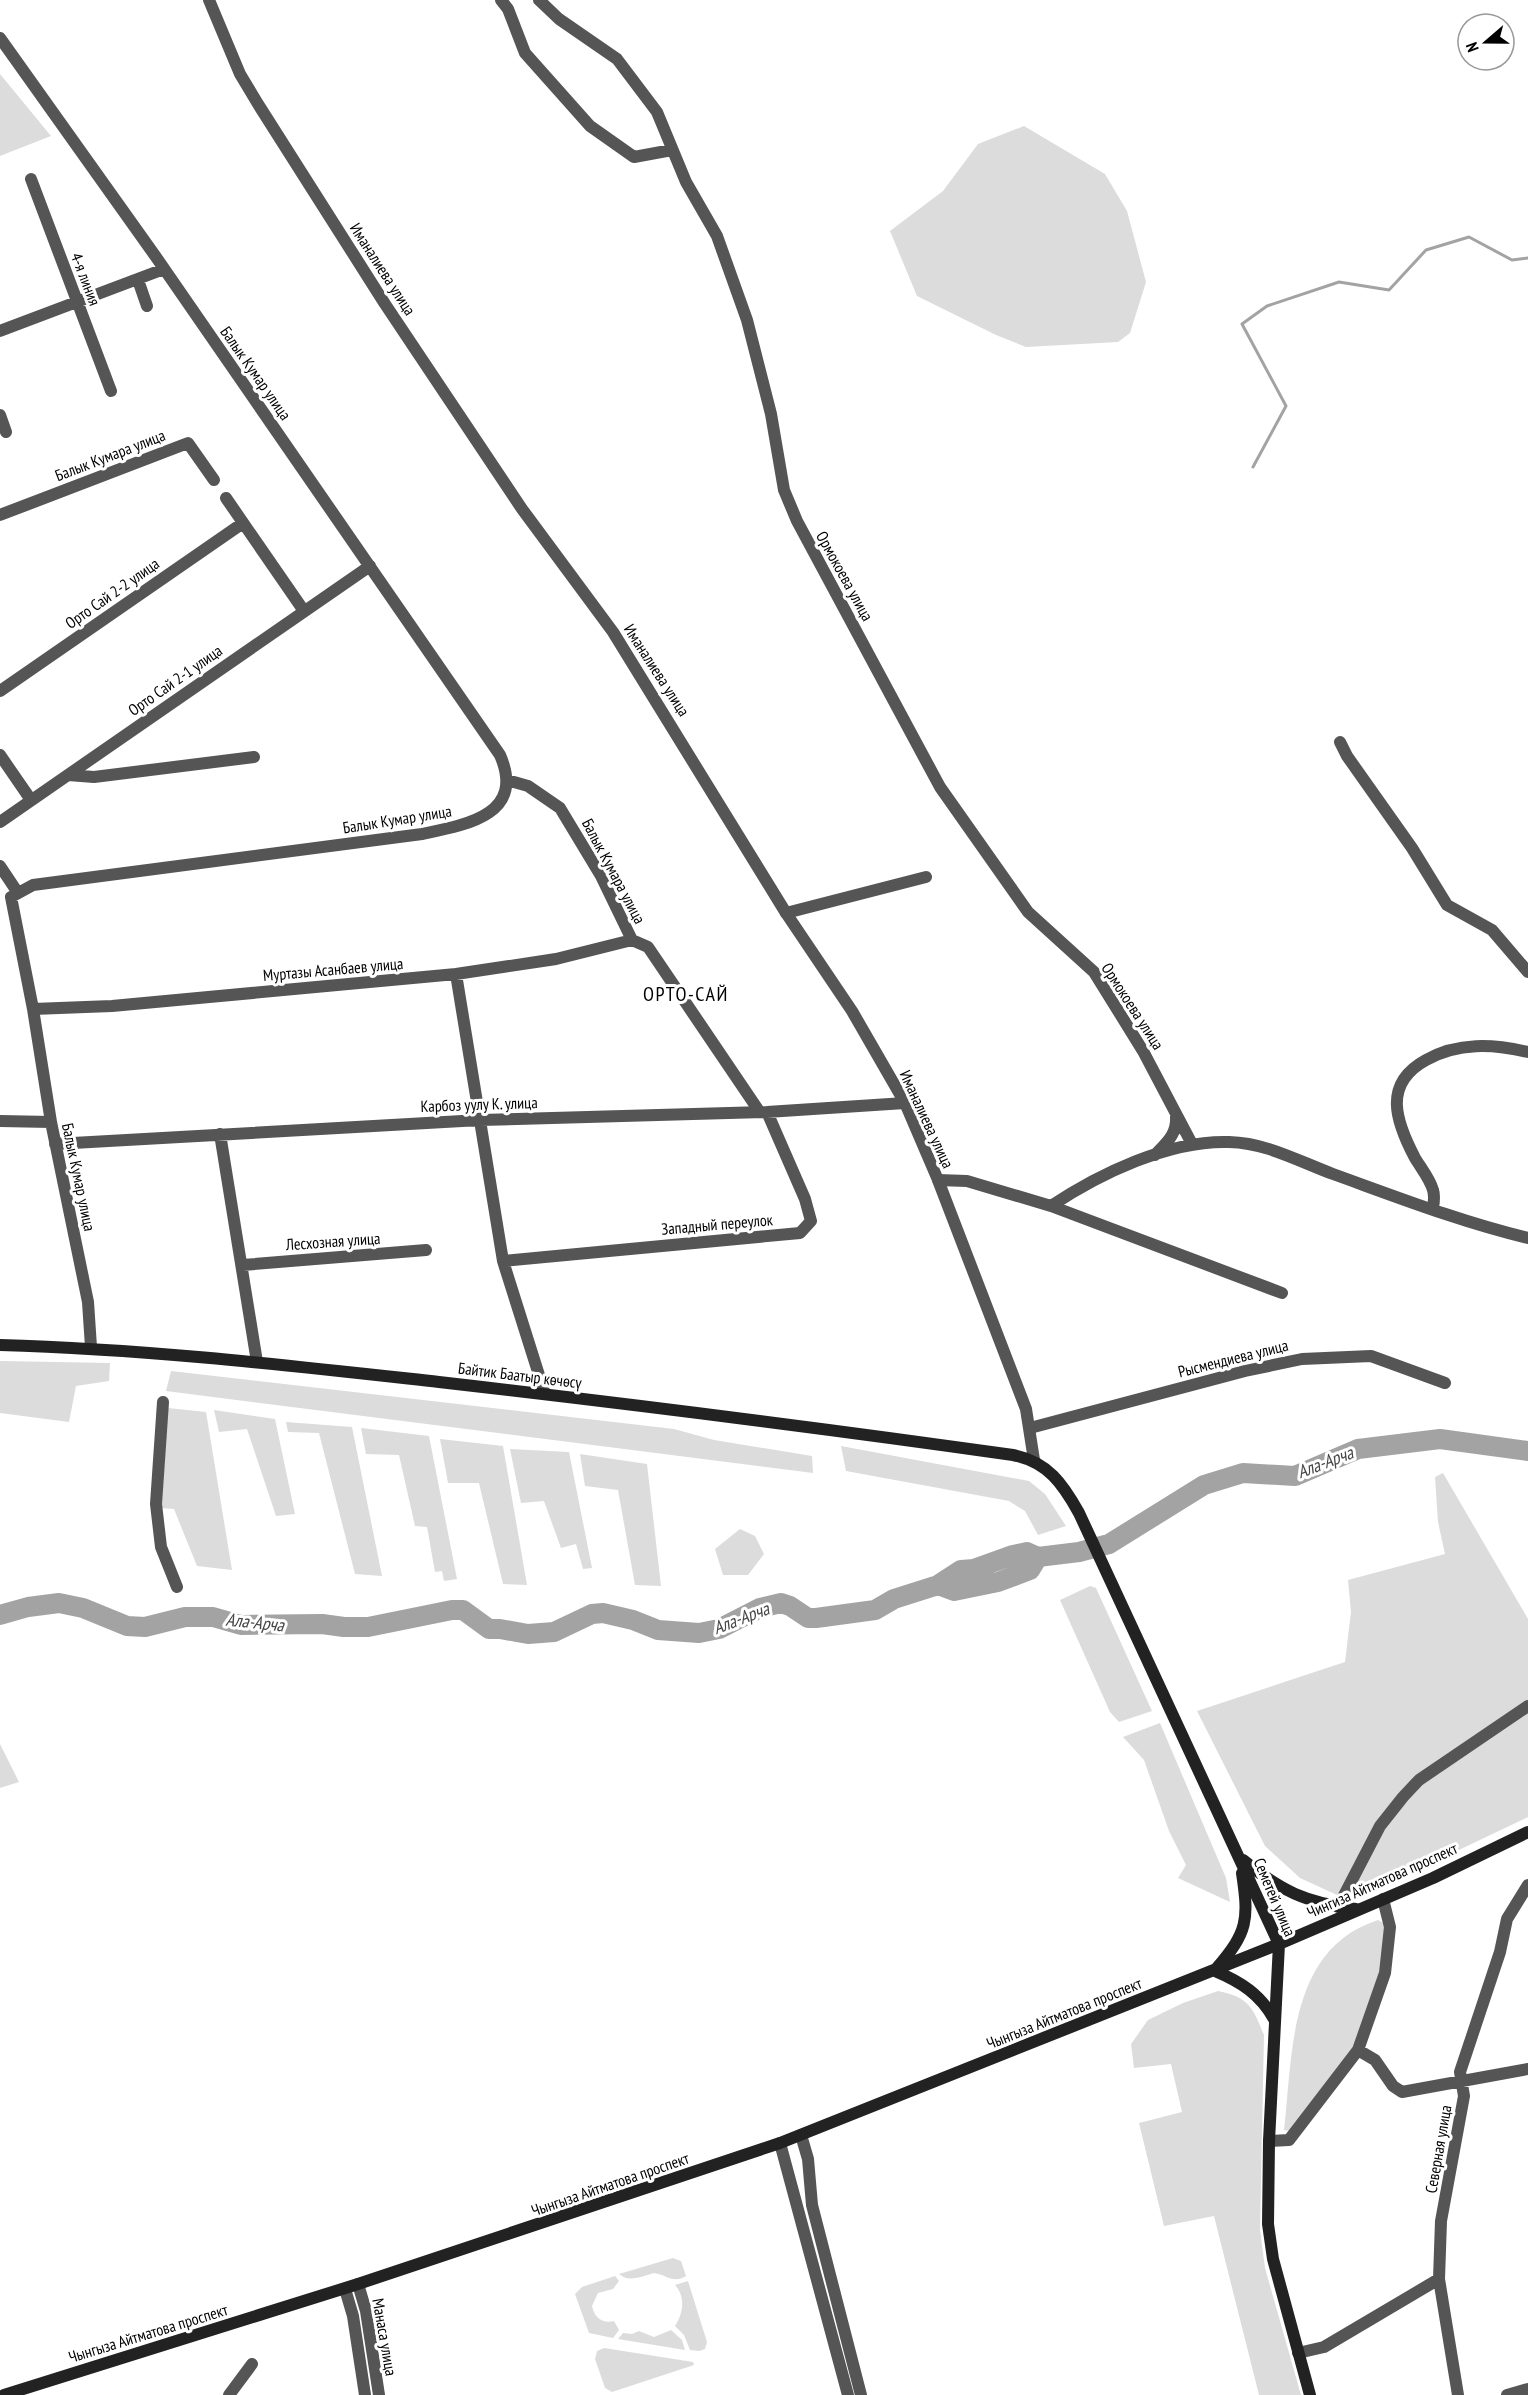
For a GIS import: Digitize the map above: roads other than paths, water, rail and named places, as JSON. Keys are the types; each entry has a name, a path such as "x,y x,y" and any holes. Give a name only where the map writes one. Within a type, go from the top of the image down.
{"main road":[{"name":"Байтик Баатыр көчөсү","path":"0,1345 91,1347 257,1362 545,1394 994,1452 1034,1460"},
{"name":"Семетей улица","path":"1034,1460 1054,1474 1079,1513 1279,1944 1267,2191 1270,2244 1310,2395"},
{"name":"Чингиза Айтматова проспект","path":"1215,1971 1383,1899 1528,1832"},
{"path":"1239,1857 1291,1894 1315,1903 1357,1909"},
{"path":"1239,1857 1247,1910 1246,1920 1238,1940 1215,1971 1252,1991 1267,2006 1274,2019"},
{"name":"Чынгыза Айтматова проспект","path":"4,2395 345,2289 780,2144 1215,1971"}],"street":[{"name":"Иманалиева улица","path":"209,0 240,74 258,104 515,499 613,632 786,913 852,1011 905,1103 938,1180 1018,1391 1030,1428 1034,1460"},
{"path":"501,0 508,9 525,53 590,126 634,157 672,150"},
{"name":"Ормокоева улица","path":"538,0 559,19 617,59 657,112 686,182 717,236 747,320 771,414 783,490 797,521 940,787 1028,912 1094,972 1143,1051 1192,1144"},
{"name":"Балык Кумар улица","path":"0,38 164,269 500,754 507,780 505,794 491,812 459,826 422,834 33,885 14,895 51,1122 88,1302 91,1347"},
{"name":"4-я линия","path":"31,179 111,391"},
{"path":"0,331 164,269"},
{"path":"138,280 147,306"},
{"path":"0,415 6,432"},
{"name":"Балык Кумара улица","path":"0,515 188,443 214,480"},
{"path":"226,498 304,611"},
{"name":"Орто Сай 2-2 улица","path":"0,691 243,523"},
{"name":"Орто Сай 2-1 улица","path":"0,822 370,567"},
{"path":"1340,742 1347,756 1412,848 1447,905 1492,930 1512,950 1528,972"},
{"path":"0,755 31,800"},
{"path":"68,775 94,777 254,757"},
{"name":"Балык Кумара улица","path":"507,780 528,786 560,808 601,876 632,940"},
{"path":"0,866 14,895"},
{"path":"786,913 926,877"},
{"path":"0,880 14,895"},
{"path":"632,940 648,947 763,1112"},
{"name":"Муртазы Асанбаев улица","path":"33,1009 112,1006 456,974 556,959 632,940"},
{"path":"456,974 502,1261 545,1394"},
{"path":"1433,1208 1433,1189 1412,1151 1399,1119 1395,1101 1401,1082 1422,1062 1454,1047 1485,1047 1528,1053"},
{"name":"Карбоз уулу К. улица","path":"55,1144 480,1120 763,1112 905,1103"},
{"name":"Западный переулок","path":"502,1261 800,1233 811,1221 808,1210 763,1112"},
{"path":"1152,1158 1172,1137 1177,1127 1176,1116"},
{"path":"0,1121 51,1122"},
{"path":"220,1134 257,1362"},
{"path":"1051,1206 1100,1175 1192,1144 1228,1142 1263,1146 1329,1173 1486,1228 1528,1238"},
{"path":"938,1180 967,1181 1051,1206 1282,1293"},
{"name":"Лесхозная улица","path":"243,1265 426,1250"},
{"name":"Рысмендиева улица","path":"1030,1428 1245,1371 1302,1359 1371,1356 1444,1383"},
{"path":"163,1402 156,1503 161,1548 177,1587"},
{"path":"1338,1907 1380,1826 1419,1780 1528,1706"},
{"name":"Северная улица","path":"1458,2395 1439,2279 1442,2221 1464,2096 1460,2072 1500,1952 1507,1920 1528,1885"},
{"path":"1269,2141 1289,2140 1358,2050 1385,1972 1390,1927 1383,1899"},
{"path":"1358,2050 1375,2060 1393,2086 1402,2092 1528,2069"},
{"path":"801,2135 808,2159 812,2205 861,2395"},
{"path":"780,2144 848,2395"},
{"path":"799,2209 812,2205"},
{"path":"1298,2353 1324,2347 1439,2279"},
{"name":"Манаса улица","path":"358,2284 366,2311 379,2395"},
{"name":"Манаса улица","path":"345,2289 353,2316 365,2395"},
{"path":"229,2395 252,2364"},
{"path":"1507,2395 1528,2389"}],"waterway":[{"path":"1253,467 1286,406 1242,324 1267,306 1339,282 1389,290 1426,250 1469,237 1512,260 1528,258"},
{"name":"Ала-Арча","path":"0,1615 28,1607 59,1603 83,1608 127,1626 145,1627 185,1617 213,1617 241,1625 322,1624 368,1627 452,1610 463,1610 489,1629 528,1634 554,1632 592,1614 603,1613 633,1620 658,1630 699,1633 719,1629 760,1608 781,1603 808,1618 816,1618 875,1610 894,1599 938,1585 954,1591 998,1582 1030,1570 1038,1557 1079,1552 1109,1544 1204,1485 1243,1473 1295,1476 1358,1449 1440,1439 1528,1451"},
{"path":"938,1585 961,1570 974,1569 1013,1555 1027,1552 1038,1557"}],"district":[{"name":"ОРТО-САЙ","path":"686,994"}]}
